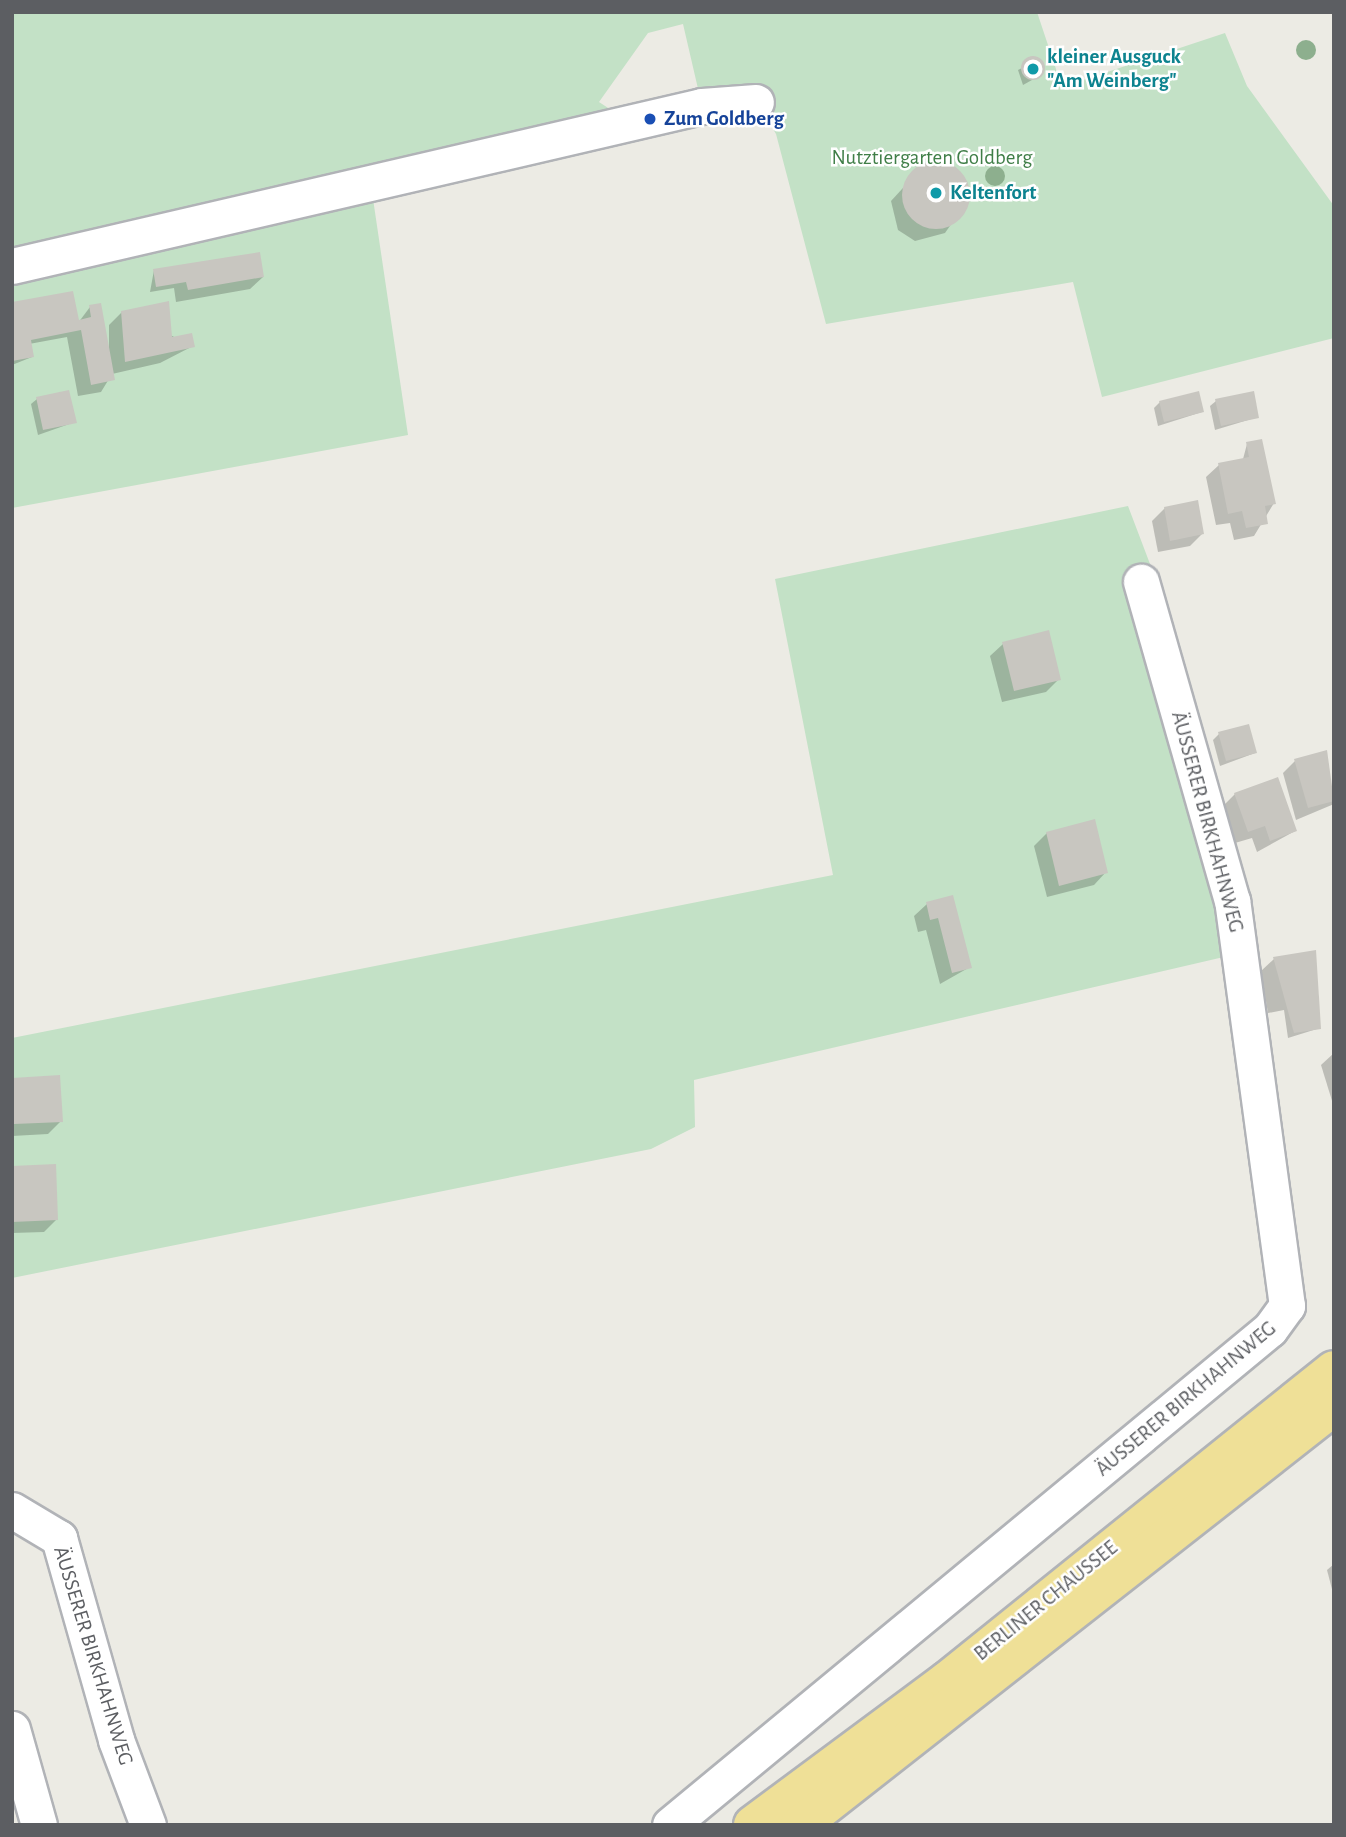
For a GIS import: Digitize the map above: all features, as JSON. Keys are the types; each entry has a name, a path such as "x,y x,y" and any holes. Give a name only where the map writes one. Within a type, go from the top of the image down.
{"highway":[{"name":"BERLINER CHAUSSEE","path":"753,1825 947,1681 1334,1370"},
{"name":"BERLINER CHAUSSEE","path":"800,1825 1334,1406"}],"street":[{"path":"12,266 702,106 756,102"},
{"name":"ÄUSSERER BIRKHAHNWEG","path":"670,1825 1238,1355 1287,1306 1232,901 1141,582"},
{"name":"ÄUSSERER BIRKHAHNWEG","path":"12,1510 59,1538 116,1740 148,1825"},
{"path":"12,1729 38,1825"}],"green space":[{"name":"Nutztiergarten Goldberg","path":"12,12 1037,12 1062,87 1225,33 1247,86 1334,206 1334,338 1102,397 1073,282 826,324 776,134 757,102 702,106 683,24 648,33 599,102 631,123 12,261"},
{"path":"372,192 408,435 12,508 12,270"},
{"path":"1128,506 1158,585 1228,956 694,1080 695,1127 651,1149 12,1278 12,1038 833,875 775,579"}],"building":[{"name":"kleiner Ausguck \"Am Weinberg\"","path":"1033,56 1042,59 1045,68 1042,77 1033,80 1024,77 1021,68 1024,59"},
{"name":"Keltenfort","path":"943,161 964,176 970,188 968,208 960,219 943,229 929,229 912,219 904,208 902,188 912,171 923,163"},
{"path":"260,252 264,277 188,290 186,282 156,287 153,269"},
{"path":"73,291 79,320 91,317 89,305 101,303 115,380 91,385 81,330 31,340 34,357 12,361 12,302"},
{"path":"169,301 172,337 192,333 195,347 125,362 121,311"},
{"path":"69,390 77,423 43,430 36,397"},
{"path":"1199,391 1204,412 1164,422 1159,401"},
{"path":"1254,391 1259,418 1221,426 1215,399"},
{"path":"1262,439 1276,504 1265,506 1268,524 1246,528 1242,511 1228,514 1218,463 1249,457 1246,442"},
{"path":"1198,500 1204,534 1170,541 1164,507"},
{"path":"1049,630 1061,680 1014,691 1002,642"},
{"path":"1249,724 1257,753 1226,761 1218,732"},
{"path":"1327,750 1334,801 1308,808 1294,759"},
{"path":"1278,777 1297,831 1270,841 1265,826 1248,832 1234,793"},
{"path":"1095,819 1108,873 1059,886 1046,832"},
{"path":"953,895 972,968 952,973 938,918 930,920 926,902"},
{"path":"1316,950 1321,1029 1294,1033 1273,957"},
{"path":"60,1075 63,1122 14,1124 12,1078"},
{"path":"56,1164 58,1220 12,1222 12,1166"}],"place":[{"name":"kleiner Ausguck \"Am Weinberg\"","path":"1033,69"},
{"name":"Zum Goldberg","path":"650,119"},
{"name":"Keltenfort","path":"936,193"}]}
